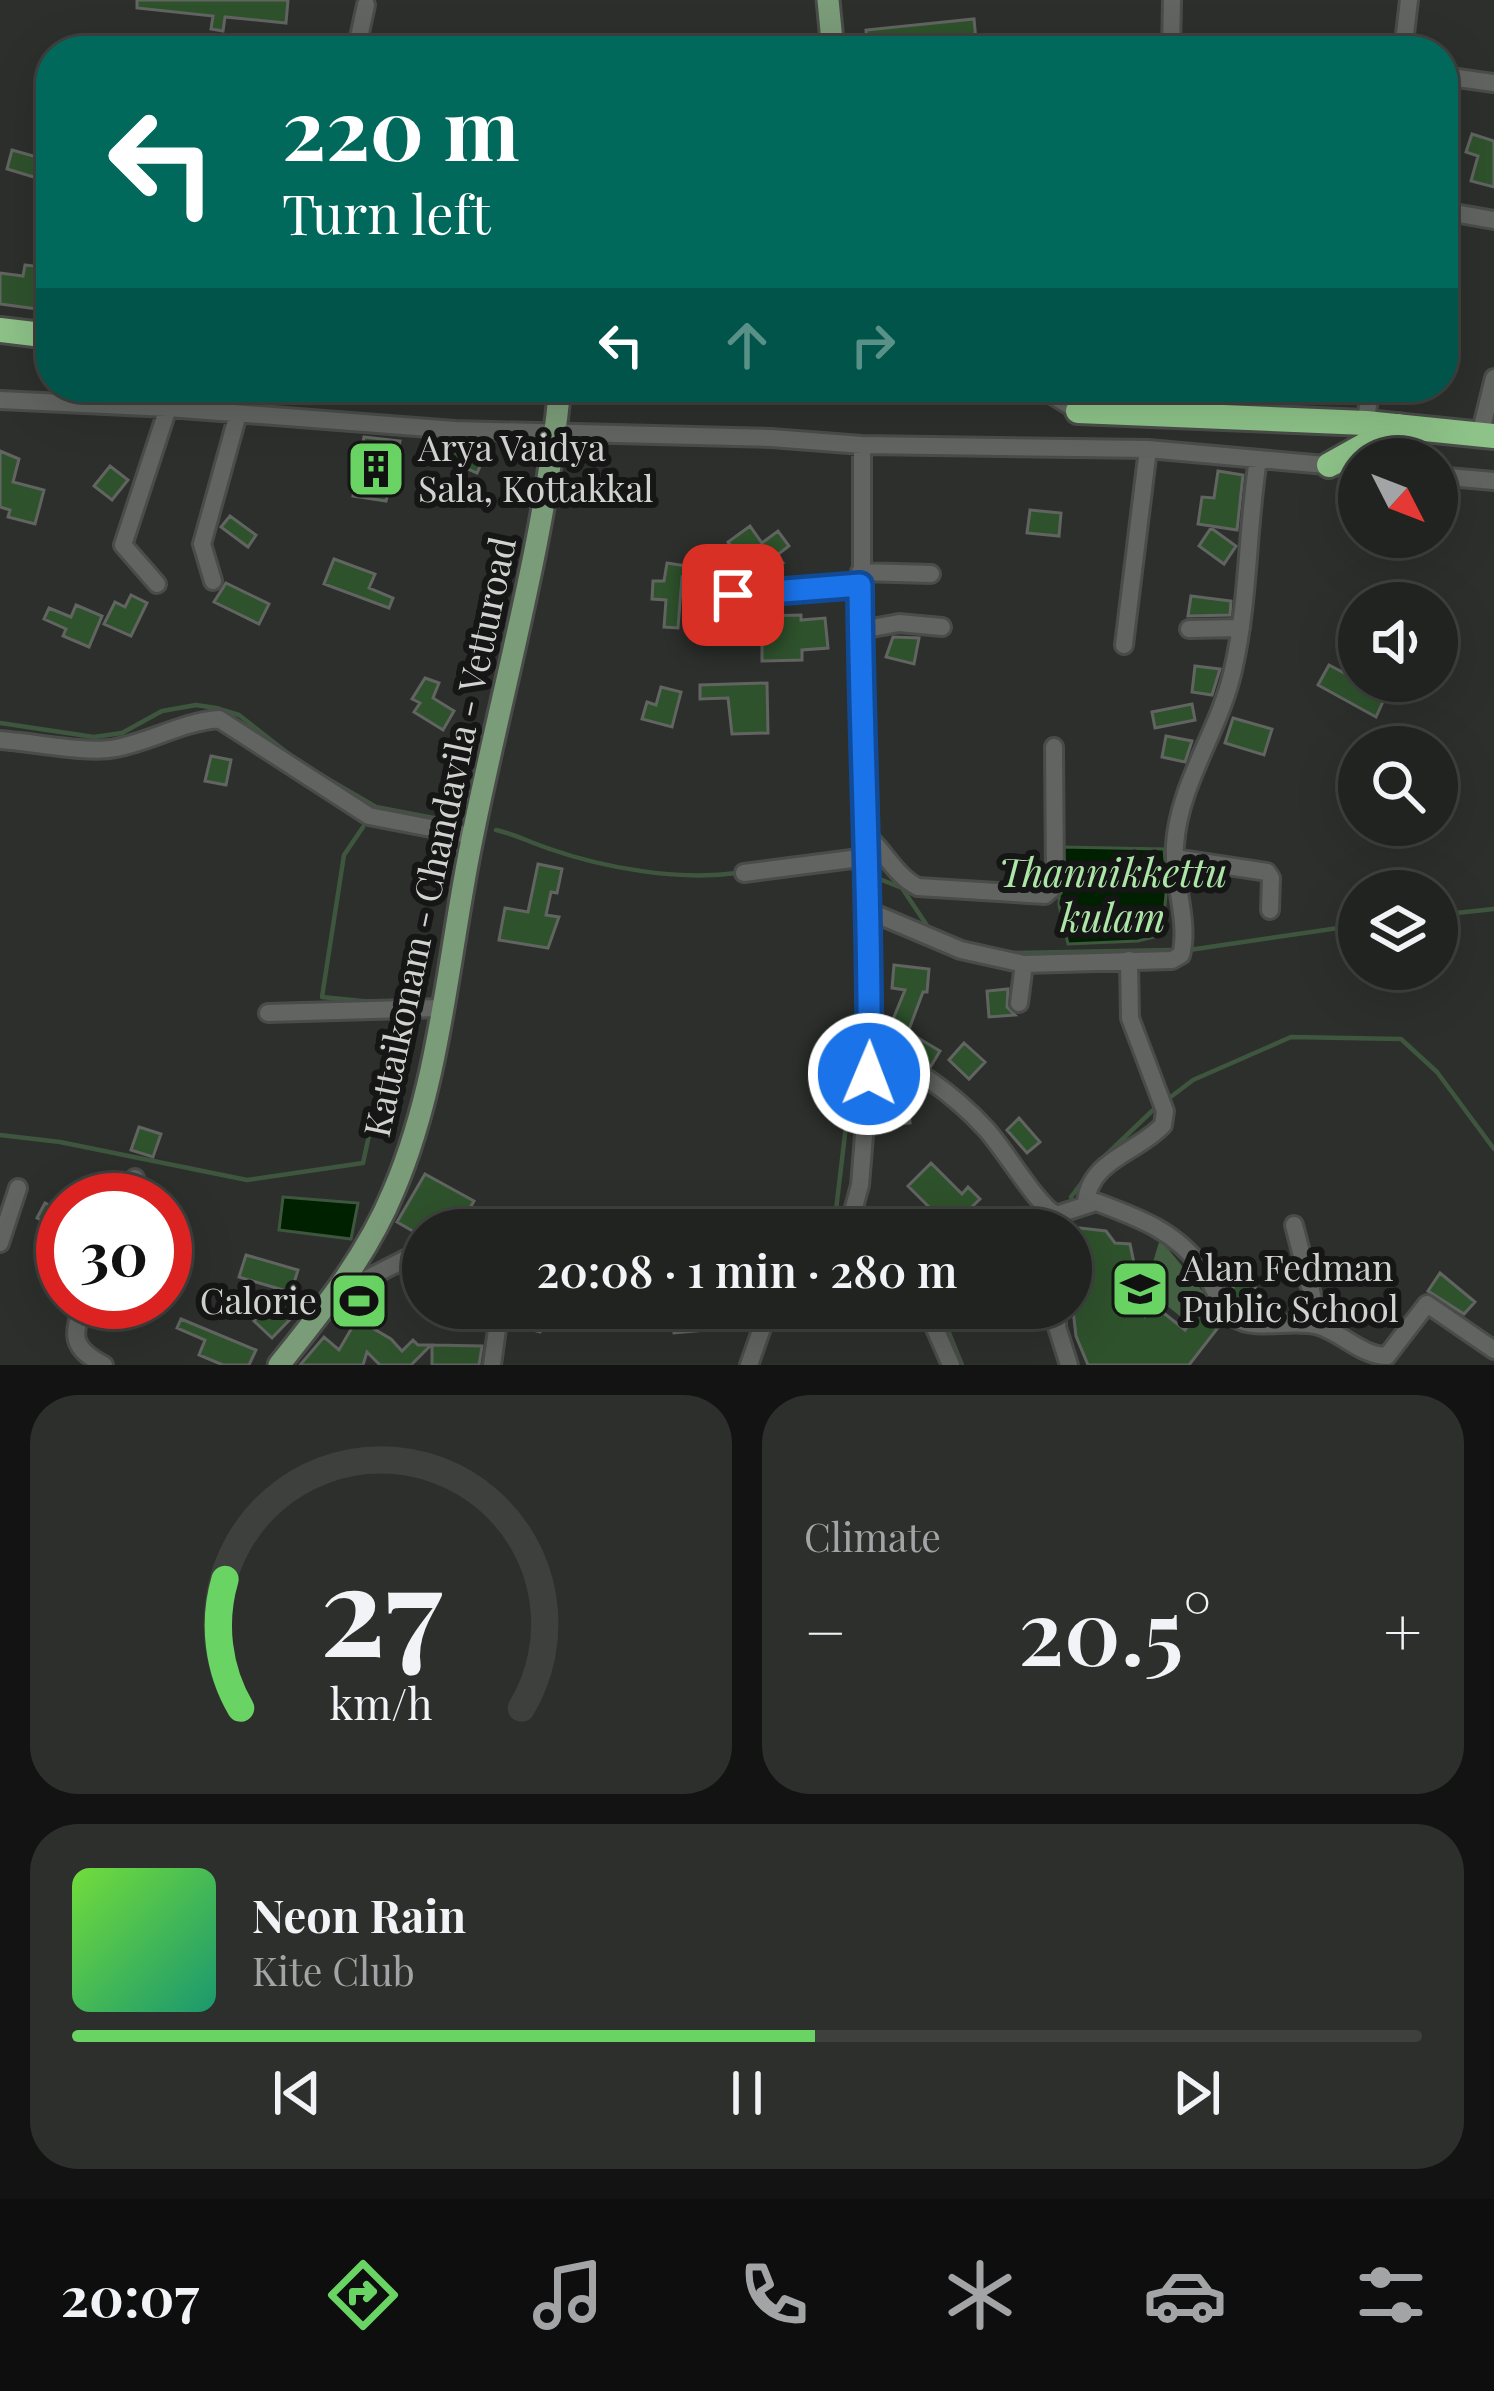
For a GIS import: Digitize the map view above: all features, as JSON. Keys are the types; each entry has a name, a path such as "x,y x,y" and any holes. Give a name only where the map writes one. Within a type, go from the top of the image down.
{"highway":[{"path":"0,330 36,334"},
{"path":"1078,411 1366,423 1487,435"},
{"path":"1329,466 1399,426"}],"main road":[{"path":"828,0 832,36"},
{"name":"Kattaikonam - Chandavila - Vetturoad","path":"279,1365 335,1295 372,1236 416,1128 472,836 538,539 559,402"}],"street":[{"path":"1171,36 1172,0"},
{"path":"1404,36 1408,0"},
{"path":"359,36 366,5"},
{"path":"1458,78 1494,83"},
{"path":"1458,214 1494,220"},
{"path":"1487,435 1494,378"},
{"path":"0,400 36,402"},
{"path":"42,402 455,430 771,438 862,446 1148,449 1338,467"},
{"path":"1063,402 1078,411"},
{"path":"1171,402 1171,413"},
{"path":"1366,423 1368,402"},
{"path":"157,584 123,545 168,408"},
{"path":"213,581 202,544 238,414"},
{"path":"857,1209 870,1045 871,912 861,630 862,446"},
{"path":"1124,645 1148,449"},
{"path":"871,912 961,950 1024,964 1172,960 1181,955 1174,842 1192,776 1219,719 1241,628 1258,459"},
{"path":"1458,478 1494,481"},
{"path":"733,595 931,574"},
{"path":"861,630 899,623 943,627"},
{"path":"1189,629 1241,628"},
{"path":"0,740 91,750 116,748 194,721 219,719 369,816 472,836"},
{"path":"866,835 883,849 905,881 918,887 1045,895 1055,879 1054,747"},
{"path":"743,873 867,857"},
{"path":"1175,858 1267,872 1270,910"},
{"path":"1087,1203 1088,1188 1098,1172 1163,1125 1165,1111 1130,1018 1130,960"},
{"path":"1019,1003 1024,964"},
{"path":"268,1013 441,1008"},
{"path":"870,1045 943,1087 1018,1166 1047,1209"},
{"path":"0,1243 18,1188"},
{"path":"1079,1209 1096,1202 1172,1233 1206,1273 1234,1318 1320,1326 1363,1358 1387,1356 1427,1304 1494,1350"},
{"path":"1294,1225 1320,1326"},
{"path":"335,1295 402,1261"},
{"path":"75,1329 76,1342 85,1354 104,1365"},
{"path":"492,1365 497,1329"},
{"path":"749,1365 762,1329"},
{"path":"935,1329 951,1365"},
{"path":"1059,1329 1069,1365"}],"shaded area":[{"path":"1160,1239 1204,1293 1181,1317 1145,1288"}],"water":[{"name":"Thannikkettu kulam","path":"1061,847 1164,849 1167,885 1162,935 1138,941 1068,944 1059,905"},
{"path":"283,1197 358,1203 351,1239 279,1230"}],"building":[{"path":"137,0 288,0 286,23 225,17 223,31 211,29 213,16 137,8"},
{"path":"974,19 976,36 866,36 866,30"},
{"path":"1472,134 1494,141 1494,187 1471,181 1478,156 1466,152"},
{"path":"12,150 36,157 36,178 7,169"},
{"path":"25,265 36,266 36,309 0,304 0,273 23,276"},
{"name":"Arya Vaidya Sala, Kottakkal","path":"364,437 400,441 386,501 353,496"},
{"path":"455,443 486,453 477,473 448,460"},
{"path":"0,451 19,459 13,482 44,490 35,524 8,517 10,510 0,507"},
{"path":"110,466 128,480 112,500 94,486"},
{"path":"1218,471 1243,475 1237,530 1198,524 1202,497 1214,498"},
{"path":"1030,510 1061,513 1059,536 1027,533"},
{"path":"230,516 256,535 248,547 221,527"},
{"path":"750,526 762,543 778,531 789,546 777,555 783,563 760,580 740,582 733,573 744,564 728,542"},
{"path":"1211,528 1236,546 1224,564 1199,546"},
{"path":"334,559 375,574 369,588 393,598 389,608 324,584"},
{"path":"667,563 693,567 691,578 682,577 678,628 664,627 666,600 652,599 653,581 664,581"},
{"path":"226,583 269,604 259,624 214,602"},
{"path":"131,595 147,603 131,636 104,624 115,602 125,607"},
{"path":"1191,596 1231,601 1230,615 1188,616"},
{"path":"76,605 102,616 89,647 63,636 66,629 44,619 49,608 71,617"},
{"path":"801,615 801,620 825,618 828,648 802,650 802,660 762,661 762,616"},
{"path":"893,637 919,638 914,664 886,657"},
{"path":"1329,665 1338,670 1338,696 1318,685"},
{"path":"1195,666 1220,669 1212,695 1192,692"},
{"path":"425,678 439,683 433,698 454,711 443,730 414,712 420,703 412,699"},
{"path":"767,683 768,733 732,734 728,698 700,699 700,685"},
{"path":"661,687 681,692 672,727 642,719 647,702 656,705"},
{"path":"1349,702 1383,702 1376,717"},
{"path":"1192,704 1195,720 1155,728 1152,712"},
{"path":"1233,718 1272,729 1264,755 1225,743"},
{"path":"1166,736 1192,741 1185,762 1162,757"},
{"path":"211,756 231,760 226,785 205,781"},
{"path":"538,864 562,869 546,915 559,917 548,948 499,940 505,908 528,912"},
{"path":"894,965 929,969 927,992 923,992 908,1032 940,1051 931,1066 885,1039 905,990 892,988"},
{"path":"1008,989 1007,1007 1015,1015 989,1017 987,991"},
{"path":"964,1043 985,1062 969,1079 949,1060"},
{"path":"908,1103 910,1123 878,1126 879,1105"},
{"path":"1019,1118 1040,1142 1027,1153 1007,1130"},
{"path":"139,1127 161,1134 153,1157 131,1150"},
{"path":"931,1163 962,1194 968,1187 980,1199 970,1209 931,1209 908,1186"},
{"path":"425,1174 474,1201 469,1209 405,1209"},
{"path":"1092,1229 1106,1231 1115,1243 1130,1244 1145,1316 1155,1306 1185,1330 1199,1308 1220,1325 1189,1365 1088,1365 1075,1329 1092,1329"},
{"path":"246,1255 298,1270 289,1299 300,1309 272,1338 254,1321 283,1290 239,1277"},
{"path":"1238,1273 1258,1280 1247,1310 1231,1294"},
{"path":"1440,1273 1475,1302 1464,1314 1428,1291"},
{"path":"357,1319 402,1351 413,1340 431,1345 411,1365 380,1365 367,1352 363,1365 300,1365 324,1337 339,1350"},
{"path":"192,1324 256,1350 249,1365 223,1365 199,1355 205,1340 179,1329 192,1329"},
{"path":"432,1345 482,1346 479,1365 432,1365"}],"waterway":[{"path":"0,723 94,737 122,733 162,711 196,705 216,708 239,715 299,762 376,807 470,825"},
{"path":"363,827 344,855 322,997 372,1002"},
{"path":"496,830 618,867 667,874 737,873"},
{"path":"836,1209 862,991 856,870 849,867"},
{"path":"882,880 902,888 930,930"},
{"path":"1458,913 1494,909"},
{"path":"1189,950 1338,928"},
{"path":"1010,953 1170,950"},
{"path":"0,1135 60,1142 247,1180 363,1163 395,1015"},
{"path":"1172,1096 1193,1080 1291,1037 1401,1039 1437,1072 1494,1149"},
{"path":"1105,1156 1152,1111"},
{"path":"1071,1197 1089,1173"},
{"path":"947,1329 962,1365"}],"place":[{"name":"Arya Vaidya Sala, Kottakkal","path":"376,469"},
{"name":"Alan Fedman Public School","path":"1140,1289"},
{"name":"Calorie","path":"359,1301"}],"route":[{"path":"733,595 860,585 862,774 871,912 869,1074"}]}
